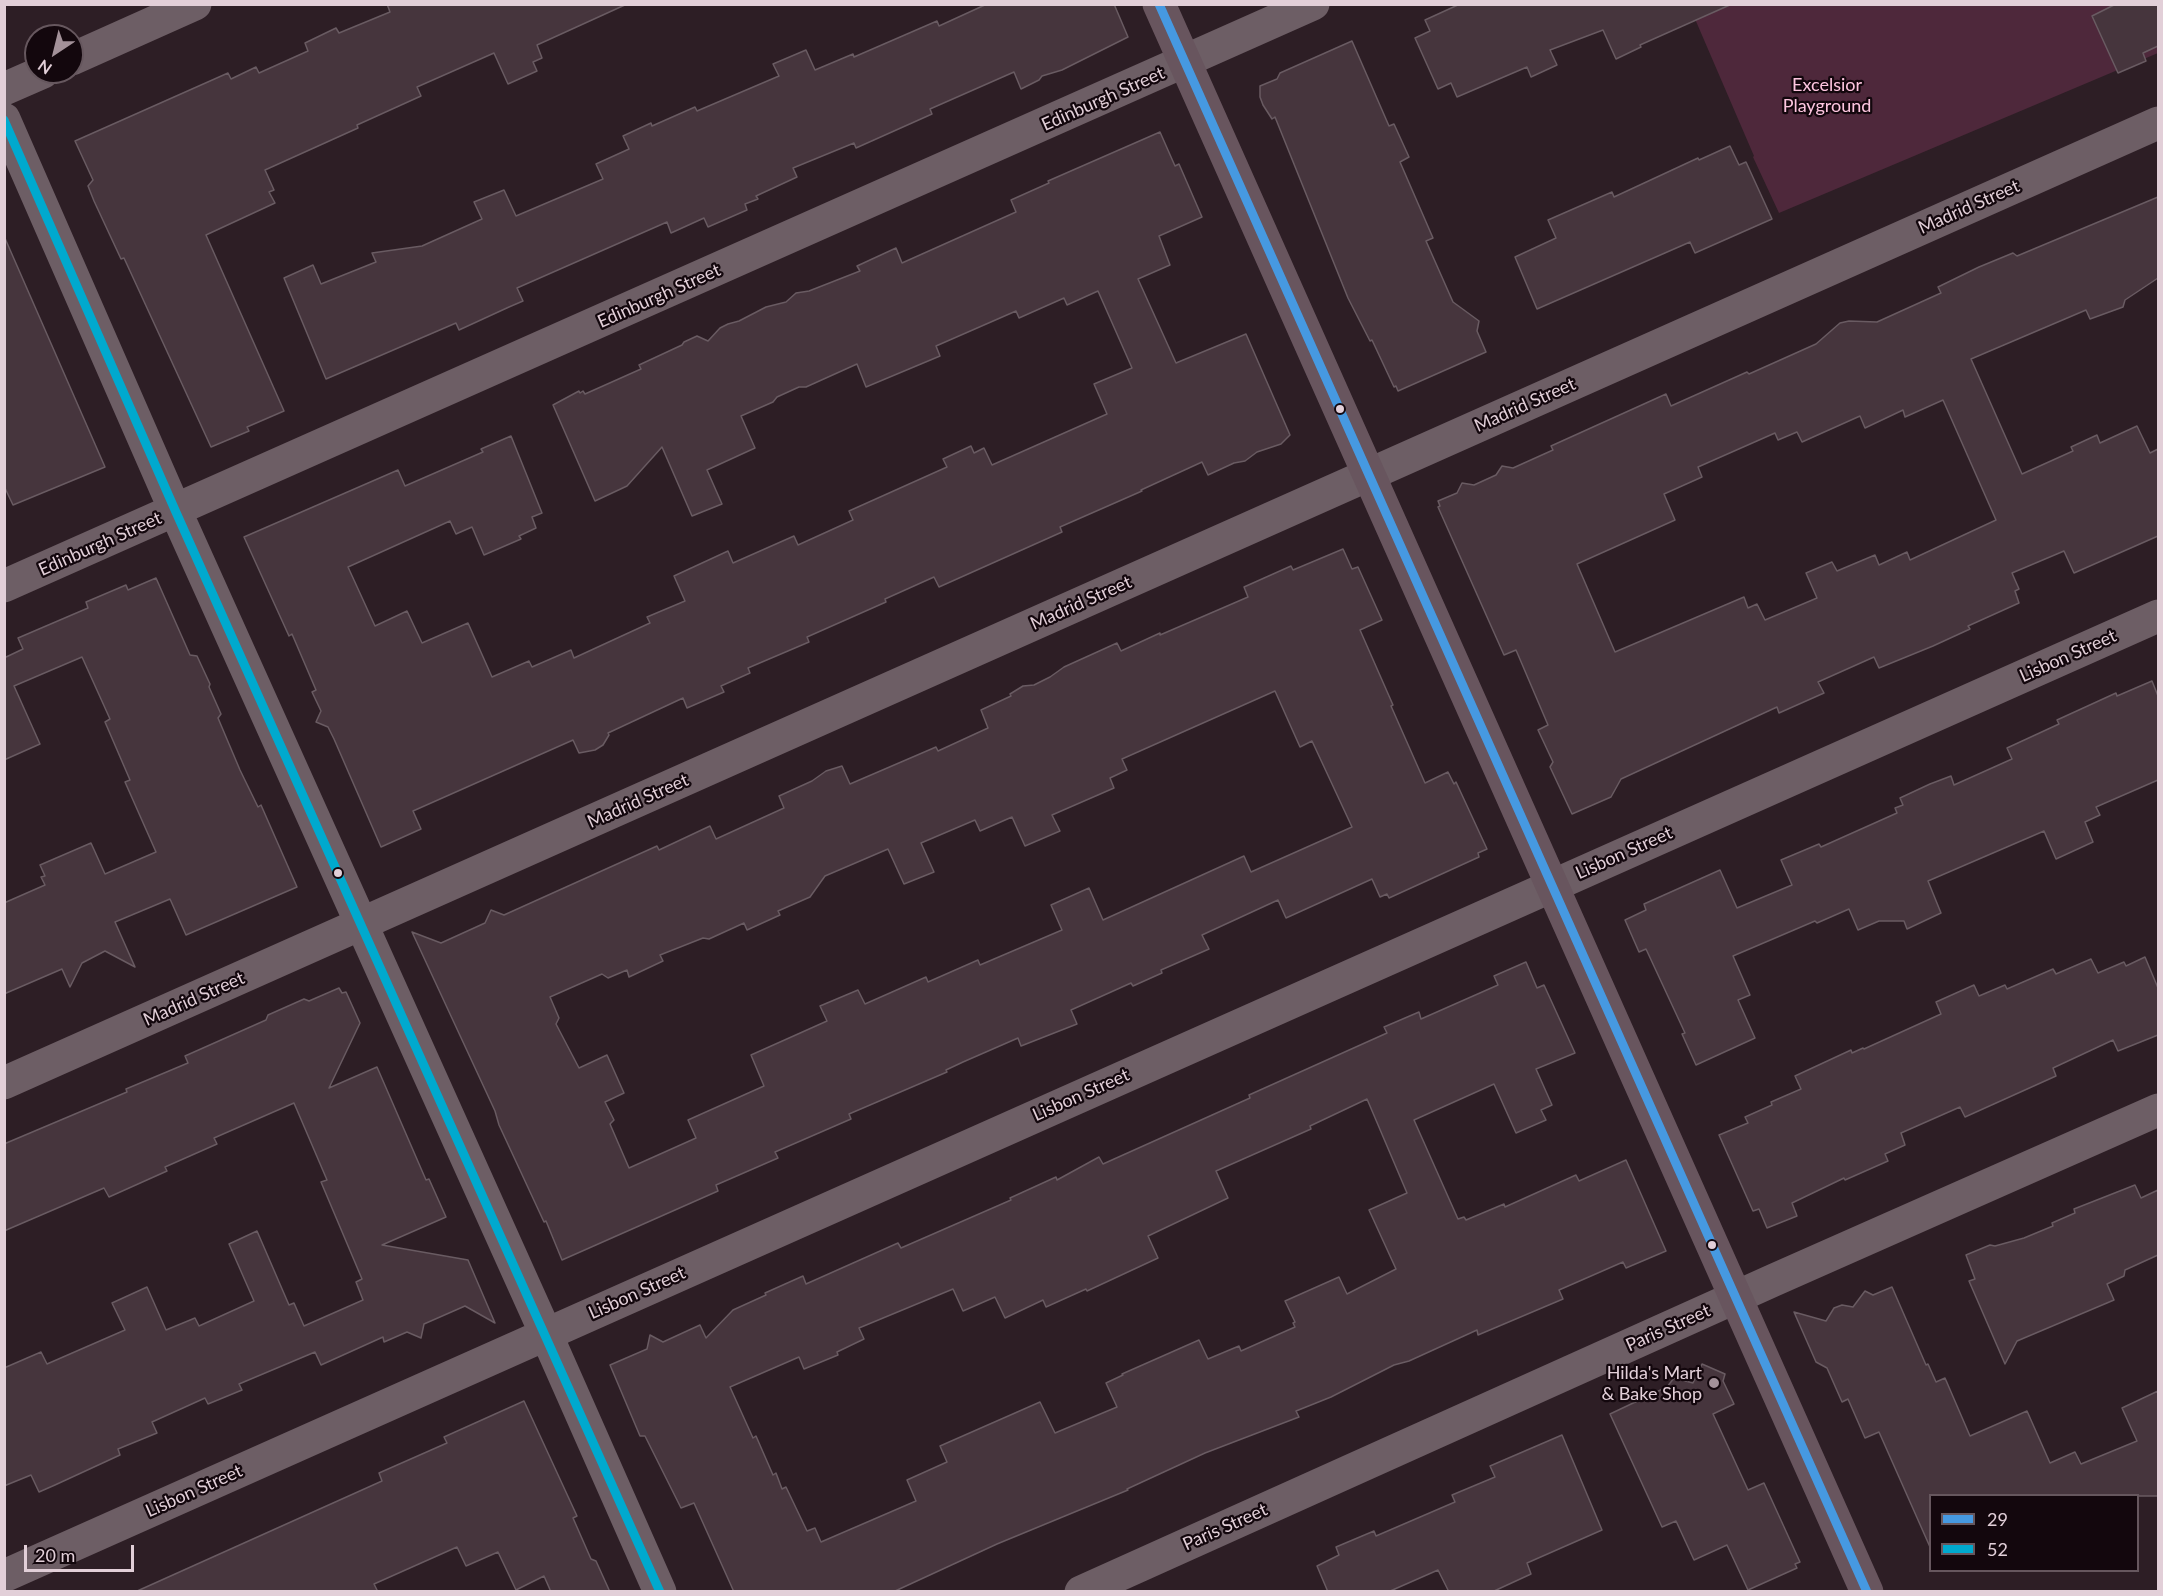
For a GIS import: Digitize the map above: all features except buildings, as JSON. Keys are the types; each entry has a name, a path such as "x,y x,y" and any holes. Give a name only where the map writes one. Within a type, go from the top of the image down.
{"street":[{"path":"84,54 195,4"},
{"path":"1159,4 1867,1592"},
{"name":"Edinburgh Street","path":"4,586 1185,63 1313,4"},
{"path":"4,89 24,80"},
{"path":"4,119 175,510 363,924 660,1592"},
{"name":"Madrid Street","path":"4,1083 2158,123"},
{"name":"Lisbon Street","path":"4,1576 2158,616"},
{"name":"Paris Street","path":"1081,1592 2158,1110"}],"green space":[{"name":"Excelsior Playground","path":"1689,5 2158,5 2158,53 1779,213"}],"transit line":[{"name":"29","path":"1159,4 1867,1592"},
{"name":"52","path":"4,120 175,510 660,1592"}],"place":[{"name":"Hilda's Mart & Bake Shop","path":"1714,1383"}]}
